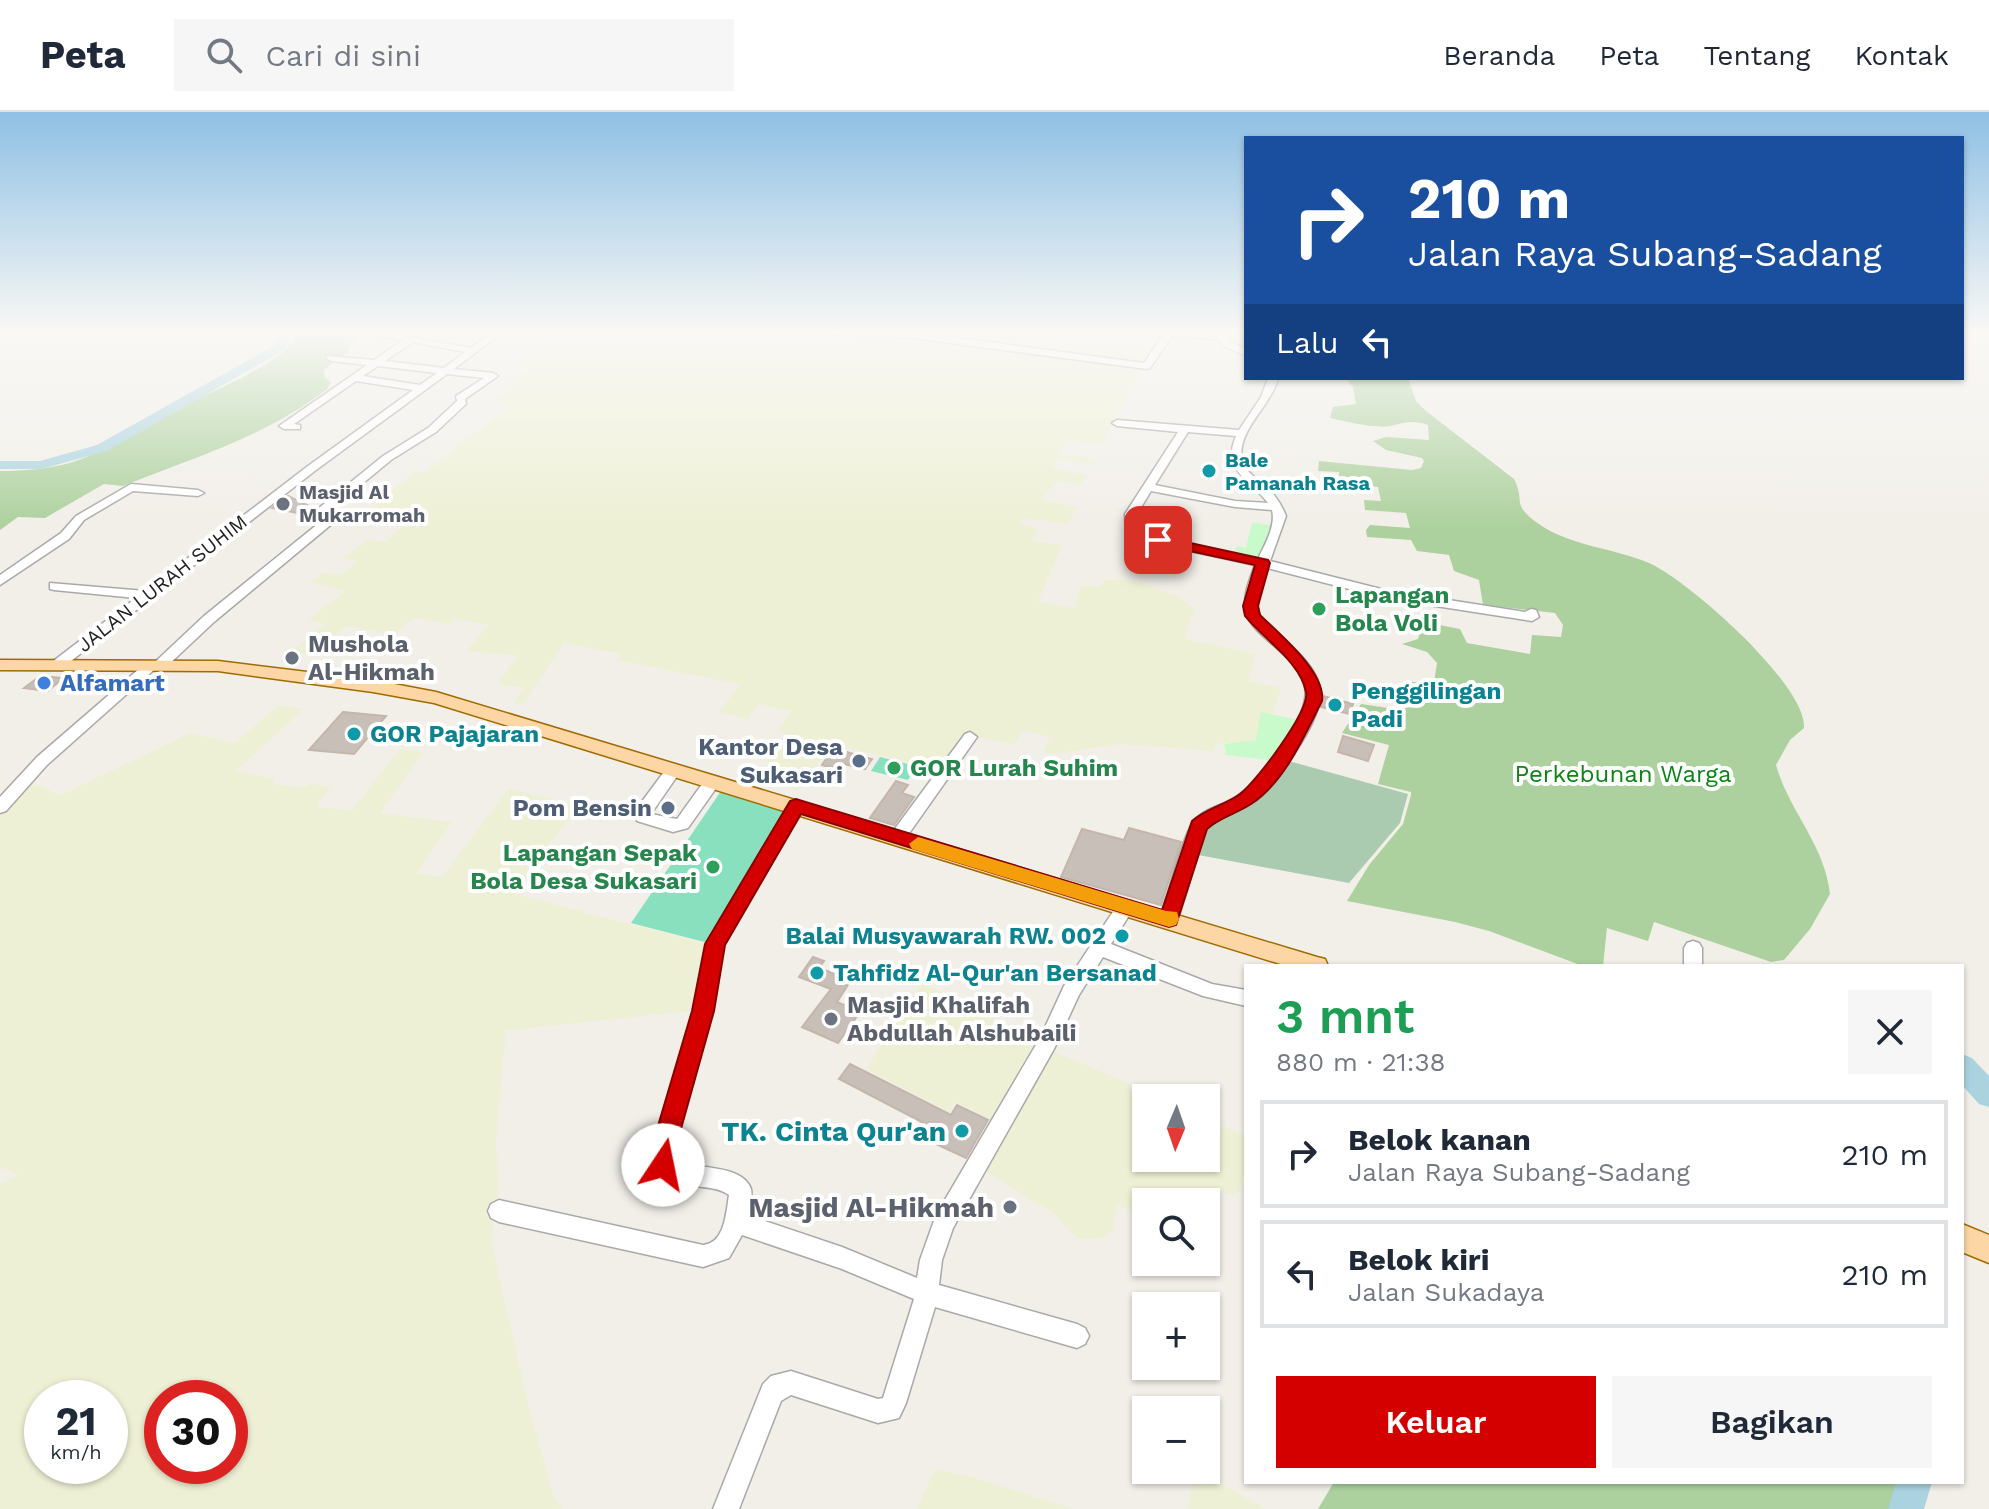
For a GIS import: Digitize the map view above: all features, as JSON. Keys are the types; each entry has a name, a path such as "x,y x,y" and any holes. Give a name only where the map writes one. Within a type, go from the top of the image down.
{"main road":[{"path":"0,665 156,665 261,670 407,692 510,719 1311,964"},
{"path":"1964,1239 1989,1249"}],"street":[{"path":"296,427 284,426 328,396"},
{"name":"JALAN LURAH SUHIM","path":"57,665 410,396"},
{"path":"0,807 42,761 333,518 318,514 387,458 432,430 462,402 460,398 463,396"},
{"path":"1169,919 1199,826 1209,817 1246,799 1269,776 1282,761 1314,701 1315,693 1305,671 1252,616 1251,606 1263,563 1280,521 1277,507 1261,486 1239,466 1237,459 1243,433 1266,396"},
{"path":"1117,423 1243,433"},
{"path":"1185,429 1131,514 1130,534 1432,603 1532,617 1531,613"},
{"path":"0,581 65,536 80,518 131,487 198,493"},
{"path":"1149,487 1235,504 1277,507"},
{"path":"54,586 145,595"},
{"path":"897,838 970,737"},
{"path":"674,769 643,811 643,817 673,826 682,824 713,781"},
{"path":"499,1211 703,1256 713,1256 728,1243 741,1192 739,1188 722,1181 668,1170 663,1165 663,1155 703,1011 715,944 796,806"},
{"path":"726,1509 772,1393 780,1385 791,1383 878,1411 890,1409 927,1293 931,1260 944,1223 1047,1043 1071,991 1126,906"},
{"path":"1098,947 1210,991 1244,998"},
{"path":"735,1222 842,1258 927,1293 1077,1336"}],"green space":[{"path":"204,396 317,396 279,420 229,445 123,486 104,484 45,518 18,517 0,530 0,471 73,462 120,441"},
{"path":"500,396 1127,396 1101,444 1066,440 1059,454 1095,459 1093,464 1060,459 1053,468 1086,475 1081,485 1057,481 1041,500 1077,507 1068,524 1023,518 1019,524 1037,528 1032,541 1062,545 1038,602 1074,608 1082,585 1100,587 1104,580 1131,580 1178,596 1194,609 1185,639 1256,654 1248,681 1281,688 1273,715 1261,713 1256,740 1217,744 1213,751 1121,744 1054,754 1043,752 1050,737 1023,730 1014,745 968,735 944,771 832,744 798,791 756,779 789,735 777,731 791,712 760,704 748,719 719,712 740,684 616,660 621,654 564,643 523,704 513,703 524,688 497,684 518,656 466,651 489,625 455,619 448,624 413,618 394,635 347,626 310,656 293,650 324,624 308,620 345,591 311,582 324,572 340,575 357,561 343,558 368,540 385,542 414,516 369,510 414,472 424,472 512,405 492,402"},
{"name":"Perkebunan Warga","path":"1355,396 1414,396 1426,411 1514,479 1522,507 1539,524 1564,537 1635,558 1667,573 1716,611 1767,661 1787,686 1800,709 1804,728 1790,740 1776,765 1821,860 1830,894 1810,929 1784,960 1771,962 1654,922 1648,941 1607,928 1603,964 1578,964 1489,931 1347,901 1369,865 1403,824 1411,795 1411,792 1378,784 1389,745 1342,733 1361,704 1395,709 1413,707 1412,696 1398,689 1406,681 1434,682 1437,663 1427,652 1402,644 1418,639 1421,629 1434,624 1460,629 1467,643 1530,654 1532,635 1561,637 1563,625 1555,613 1483,605 1479,580 1454,571 1449,555 1417,551 1411,540 1367,537 1366,530 1370,525 1410,528 1406,513 1365,510 1364,500 1381,501 1378,487 1339,484 1339,472 1318,471 1319,461 1412,470 1421,468 1422,458 1386,450 1373,441 1386,437 1429,440 1428,425 1413,422 1377,426 1330,418 1333,407 1356,404"},
{"path":"1252,522 1274,526 1260,560 1233,554 1237,546 1246,548"},
{"path":"279,705 304,709 236,771 274,778 272,784 331,786 317,807 352,810 400,749 424,752 380,813 452,822 417,873 442,877 508,789 580,805 511,893 711,945 700,1010 506,1031 496,1142 499,1189 491,1240 529,1407 554,1498 562,1509 0,1509 0,1183 19,1175 0,1167 0,812 25,786 34,784 59,796 190,733 235,743"},
{"path":"1261,712 1298,720 1276,761 1226,755 1224,744 1256,740"},
{"name":"GOR Lurah Suhim","path":"880,757 916,766 908,780 871,771"},
{"path":"1285,760 1408,794 1400,823 1349,883 1193,854 1201,828"},
{"name":"Lapangan Sepak Bola Desa Sukasari","path":"721,791 789,811 712,944 631,923"},
{"path":"922,982 1051,1050 1130,1084 1132,1172 1220,1172 1220,1125 1244,1134 1244,1177 1237,1196 1220,1192 1220,1188 1132,1188 1132,1212 1118,1205 1112,1232 1100,1239 1080,1239 1056,1215 979,1168 1004,1126 955,1102 949,1112 866,1069"},
{"path":"935,1469 969,1476 1074,1509 917,1509"},
{"path":"1220,1482 1265,1509 1187,1509 1193,1484"},
{"path":"1333,1484 1913,1484 1906,1509 1318,1509"}],"building":[{"path":"288,496 307,505 297,513 272,508"},
{"name":"Alfamart","path":"40,676 63,678 48,691 24,688"},
{"name":"Penggilingan Padi","path":"1323,696 1353,704 1350,714 1321,707"},
{"name":"GOR Pajajaran","path":"343,712 386,716 354,754 309,750"},
{"path":"1343,736 1374,745 1368,761 1338,752"},
{"path":"834,747 872,759 865,769 836,762 832,768 822,765"},
{"path":"896,781 908,785 902,793 914,797 894,825 870,818"},
{"path":"1129,828 1181,842 1161,905 1061,877 1082,829 1124,840"},
{"name":"Masjid Khalifah Abdullah Alshubaili","path":"813,957 824,961 819,968 851,980 837,1002 860,1012 838,1043 802,1027 831,989 799,977"},
{"path":"850,1064 951,1115 957,1105 988,1120 966,1158 934,1143 941,1132 839,1079"}],"waterway":[{"path":"0,465 41,465 102,448 194,396"},
{"path":"1964,1068 1989,1095"},
{"path":"1906,1509 1913,1484"}],"slow traffic":[{"path":"918,844 1170,917"}],"place":[{"name":"Bale Pamanah Rasa","path":"1209,471"},
{"name":"Masjid Al Mukarromah","path":"283,504"},
{"name":"Lapangan Bola Voli","path":"1319,609"},
{"name":"Mushola Al-Hikmah","path":"292,658"},
{"name":"Alfamart","path":"44,683"},
{"name":"Penggilingan Padi","path":"1335,705"},
{"name":"GOR Pajajaran","path":"354,734"},
{"name":"Kantor Desa Sukasari","path":"859,761"},
{"name":"GOR Lurah Suhim","path":"894,768"},
{"name":"Pom Bensin","path":"668,808"},
{"name":"Lapangan Sepak Bola Desa Sukasari","path":"713,867"},
{"name":"Balai Musyawarah RW. 002","path":"1122,936"},
{"name":"Tahfidz Al-Qur'an Bersanad","path":"817,973"},
{"name":"Masjid Khalifah Abdullah Alshubaili","path":"831,1019"},
{"name":"TK. Cinta Qur'an","path":"962,1131"},
{"name":"Masjid Al-Hikmah","path":"1010,1207"}],"route":[{"path":"663,1165 665,1143 703,1011 715,944 796,806 1169,919 1199,826 1209,817 1246,799 1269,776 1282,761 1314,701 1315,693 1299,663 1252,616 1253,594 1263,563 1158,540"}]}
